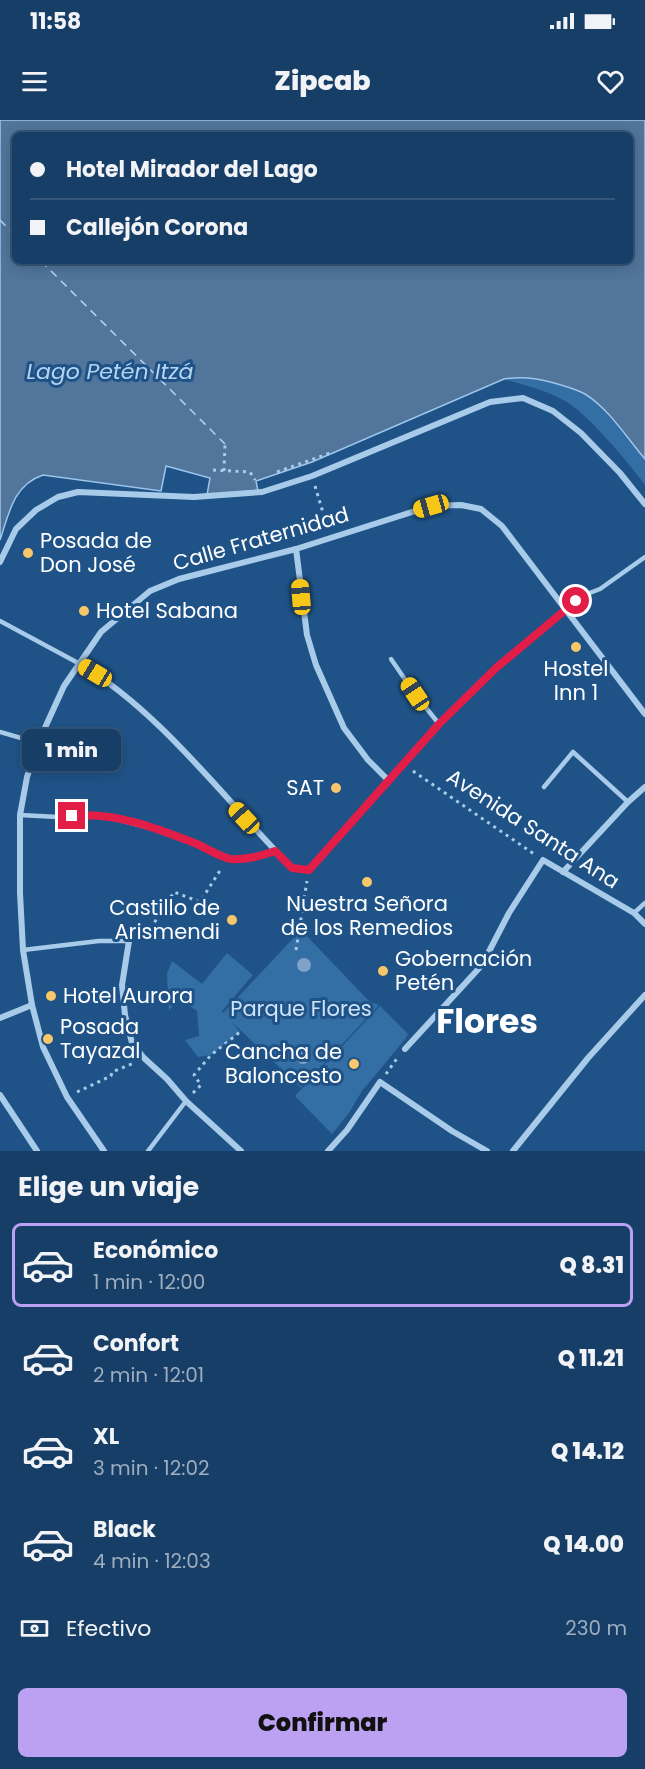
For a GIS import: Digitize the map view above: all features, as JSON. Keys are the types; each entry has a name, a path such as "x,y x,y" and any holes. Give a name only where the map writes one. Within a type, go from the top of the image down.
{"street":[{"path":"0,562 16,529 36,510 58,497 78,492 194,497 262,492 312,476 490,402 523,398 553,411 581,433 620,473 645,504"},
{"name":"Calle Fraternidad","path":"104,1151 67,1096 43,1047 32,1005 23,950 20,893 20,815 27,777 38,743 64,686 101,633 150,591 179,579 296,549 431,506 460,505 481,509 502,526 566,609"},
{"path":"296,549 307,635 316,665 344,728 362,753 387,780"},
{"path":"80,664 130,699 170,737 292,868 309,870 439,724 496,668 566,609 645,714"},
{"path":"563,872 628,802 645,787"},
{"path":"405,1049 482,965 509,913 543,860"},
{"name":"Avenida Santa Ana","path":"543,860 634,913 645,924"},
{"path":"129,941 122,985 125,1015 132,1043 186,1101 242,1151"},
{"path":"513,1151 588,1058 645,995"},
{"path":"0,1018 32,1005"},
{"path":"328,1151 347,1130 380,1082 452,1131 487,1151"},
{"path":"0,1095 37,1151"}],"lane":[{"path":"566,609 587,594 600,589 645,557"},
{"path":"0,621 80,664"},
{"path":"391,659 424,707 439,724"},
{"path":"0,732 38,743"},
{"path":"544,787 573,752 628,802"},
{"path":"20,815 58,817 87,814 112,818 176,836 228,859 254,858 275,851"},
{"path":"634,913 645,903"},
{"path":"23,950 99,940 129,941"},
{"path":"148,1151 186,1101"}],"path":[{"path":"224,471 225,444"},
{"path":"278,472 333,452"},
{"path":"213,470 250,472 262,492"},
{"path":"312,476 331,537"},
{"name":"Avenida Santa Ana","path":"402,764 543,860"},
{"path":"129,941 147,934 174,892 200,902 228,859"},
{"path":"296,950 309,870"},
{"path":"186,1101 201,1085 194,1075 211,1055 240,1032"},
{"path":"380,1082 405,1049"},
{"path":"67,1096 144,1058"}],"green space":[{"path":"524,376 572,388 595,402 645,459 645,485 608,440 574,407 551,394 504,379"},
{"name":"Parque Flores","path":"301,930 370,1002 379,1005 301,1088 231,1021 240,1032 211,1055 198,1057 185,1040 199,1036 197,1011 178,998 169,1011 167,974 172,961 202,984 227,953 253,975 222,1011 223,1013"},
{"name":"Cancha de Baloncesto","path":"380,1006 408,1034 362,1091 349,1113 332,1134 295,1096"}],"water":[{"name":"Lago Petén Itzá","path":"0,120 645,120 645,459 610,416 585,394 542,380 511,378 504,379 312,462 256,481 258,491 207,495 210,478 166,466 161,491 43,475 25,486 10,511 0,540"}],"ferry route":[{"path":"0,220 12,232"},
{"path":"44,264 225,444"}],"place":[{"name":"Posada de Don José","path":"28,553"},
{"name":"Hotel Sabana","path":"84,611"},
{"name":"Hostel Inn 1","path":"576,647"},
{"name":"SAT","path":"336,788"},
{"name":"Nuestra Señora de los Remedios","path":"367,882"},
{"name":"Castillo de Arismendi","path":"232,920"},
{"name":"Gobernación Petén","path":"383,971"},
{"name":"Hotel Aurora","path":"51,996"},
{"name":"Posada Tayazal","path":"48,1039"},
{"name":"Cancha de Baloncesto","path":"354,1064"}],"district":[{"name":"Flores","path":"487,1021"}],"route":[{"path":"72,816 87,814 112,818 158,830 212,850 228,859 254,858 275,851 292,868 309,870 439,724 496,668 576,601"}]}
